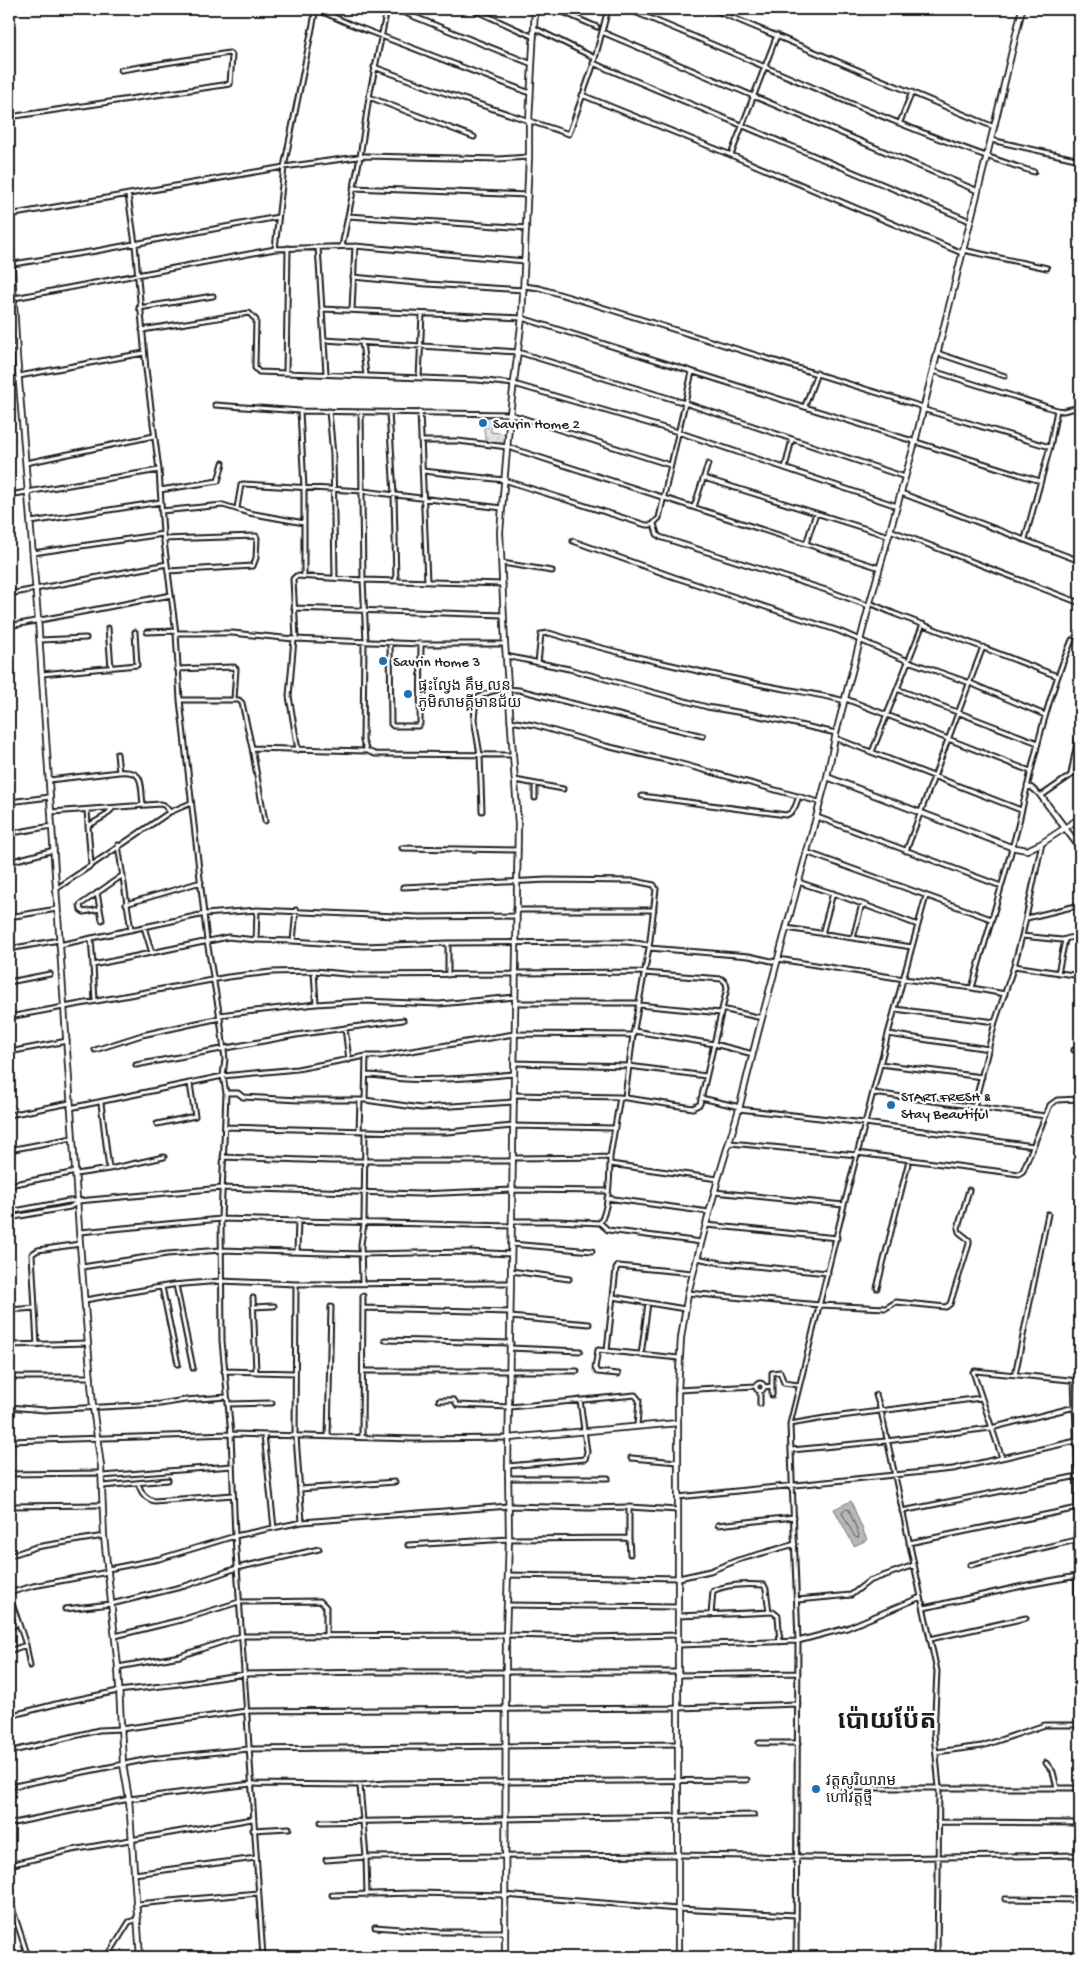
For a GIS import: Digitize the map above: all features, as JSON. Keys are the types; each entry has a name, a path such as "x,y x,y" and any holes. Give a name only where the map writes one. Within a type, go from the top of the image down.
{"street":[{"path":"274,249 284,167 316,9 350,24 530,93"},
{"path":"342,246 360,157 374,67 388,9"},
{"path":"395,9 532,64"},
{"path":"472,9 534,37"},
{"path":"505,1957 510,1283 518,850 500,532 510,414 522,318 535,9"},
{"path":"556,9 597,27"},
{"path":"374,67 442,92 569,134 595,58 608,9"},
{"path":"627,9 987,157 1034,172"},
{"path":"712,9 994,127"},
{"path":"678,1957 678,1390 684,1309 714,1192 740,1108 805,852 827,777 869,604 915,442 987,157 1022,9"},
{"path":"534,28 595,58"},
{"path":"602,32 978,191"},
{"path":"731,155 777,35"},
{"path":"9,117 230,84 232,56 229,53 121,70"},
{"path":"593,63 970,221"},
{"path":"900,122 912,92"},
{"path":"582,95 962,251 1047,268"},
{"path":"369,97 474,137"},
{"path":"991,140 1080,160"},
{"path":"140,1957 129,1799 123,1764 118,1668 104,1536 103,1486 93,1407 80,1244 40,640 32,553 29,492 11,298 12,267 9,215 284,167 360,157 498,159 529,157"},
{"path":"353,188 528,196"},
{"path":"128,195 144,353 159,470 163,534 175,632 191,803 207,941 220,1016 225,1064 221,1311 224,1371 231,1434 235,1536 252,1819 263,1957"},
{"path":"348,216 526,228"},
{"path":"12,267 278,217"},
{"path":"11,298 274,249 355,246 525,261"},
{"path":"352,310 355,246"},
{"path":"318,247 326,373"},
{"path":"286,372 288,248"},
{"path":"353,277 426,284 539,288 817,373 1050,448"},
{"path":"139,308 213,296"},
{"path":"322,309 522,318 1040,481"},
{"path":"142,330 249,312 256,320 256,368 263,372 419,377 514,384 678,432 897,506"},
{"path":"419,377 422,315"},
{"path":"324,340 518,352 685,403 905,477"},
{"path":"362,342 366,375"},
{"path":"9,348 16,347"},
{"path":"19,376 144,353"},
{"path":"937,353 1005,376"},
{"path":"932,371 1057,410 1064,411 1080,407"},
{"path":"423,470 504,480 646,525 654,524 659,518 692,372"},
{"path":"805,406 817,373"},
{"path":"214,405 300,411 510,414 670,465"},
{"path":"1025,539 1050,448 1057,410"},
{"path":"300,411 304,488 304,576"},
{"path":"329,411 334,455 335,578"},
{"path":"361,412 365,641 363,740 367,751"},
{"path":"389,412 394,494 396,581"},
{"path":"420,412 427,582"},
{"path":"26,463 154,436"},
{"path":"785,468 792,439"},
{"path":"422,441 458,441 508,447 880,568"},
{"path":"160,490 218,481 223,464"},
{"path":"694,507 708,464"},
{"path":"9,495 159,470"},
{"path":"704,478 889,536"},
{"path":"237,508 243,484 363,491 503,508"},
{"path":"901,493 1080,561"},
{"path":"30,522 161,502"},
{"path":"161,512 223,505 249,513 304,522"},
{"path":"806,544 816,513"},
{"path":"654,524 656,534 660,537 869,604 1056,676"},
{"path":"890,530 1080,603"},
{"path":"32,553 163,534"},
{"path":"164,539 256,536 257,538 256,558 253,566 168,571"},
{"path":"572,541 674,577 839,631 1046,715"},
{"path":"502,563 552,571"},
{"path":"9,594 167,564"},
{"path":"298,750 290,696 295,638 293,579 296,576 503,584"},
{"path":"9,626 38,619 171,596"},
{"path":"294,608 504,615"},
{"path":"872,752 923,624"},
{"path":"108,628 111,668"},
{"path":"42,674 137,665 135,632"},
{"path":"147,632 232,633 421,644 505,644"},
{"path":"538,663 541,634 550,633 609,651 673,666 845,700 1030,771"},
{"path":"40,640 86,638"},
{"path":"972,988 1056,676 1072,640"},
{"path":"390,642 390,724 393,726 418,726 420,724 421,644"},
{"path":"906,851 983,647"},
{"path":"506,656 568,669 707,707 755,715 836,736 934,777 1021,810"},
{"path":"177,669 234,667 236,669 234,699"},
{"path":"482,812 480,755 474,719 476,699 484,692 509,689 547,696 609,714 703,736"},
{"path":"897,689 958,714 1038,743"},
{"path":"180,700 234,699 242,703 266,821"},
{"path":"510,721 534,724 606,746 678,763 819,802"},
{"path":"1071,775 1080,728"},
{"path":"252,748 367,751 375,754 513,755"},
{"path":"116,754 119,772"},
{"path":"1041,796 1080,769"},
{"path":"49,780 131,771 139,777 143,804"},
{"path":"827,777 1011,847 1027,850 1042,843 1080,818"},
{"path":"514,780 563,789"},
{"path":"535,784 535,798"},
{"path":"1027,786 1041,796 1080,848"},
{"path":"642,796 786,814 795,808 799,796"},
{"path":"9,802 50,797"},
{"path":"56,889 118,845 170,812 191,803"},
{"path":"51,812 160,804 170,812"},
{"path":"88,826 105,816 112,809"},
{"path":"87,810 91,864"},
{"path":"815,816 1001,886"},
{"path":"18,832 52,826"},
{"path":"974,1107 995,1022 1022,936 1042,843"},
{"path":"118,845 130,930"},
{"path":"402,848 518,850"},
{"path":"9,862 54,850"},
{"path":"805,852 992,919"},
{"path":"100,909 84,912 80,905 123,875"},
{"path":"403,887 517,881 635,882 654,884 656,890 649,947 633,1033 625,1098"},
{"path":"126,904 201,882"},
{"path":"798,882 918,925"},
{"path":"97,893 102,920"},
{"path":"822,934 833,894"},
{"path":"796,1957 798,1641 790,1424 798,1385 880,1064 926,896"},
{"path":"853,938 862,904"},
{"path":"1026,918 1080,905"},
{"path":"9,917 57,908"},
{"path":"9,949 91,938 205,914 257,910 419,916 654,910"},
{"path":"256,940 257,910"},
{"path":"293,941 296,910"},
{"path":"144,927 152,953"},
{"path":"786,928 912,946"},
{"path":"1022,936 1065,940 1080,935"},
{"path":"93,965 236,936 256,940 364,946 448,943 627,942 649,947 749,956 1005,994"},
{"path":"91,938 95,1002"},
{"path":"1058,973 1065,940"},
{"path":"448,943 448,975"},
{"path":"1014,966 1080,976"},
{"path":"314,971 316,1004"},
{"path":"9,1017 214,980 271,972 314,971 356,975 644,973 722,979 727,985 699,1105 693,1108 620,1097 513,1095"},
{"path":"9,982 50,974"},
{"path":"95,1050 142,1035 220,1016 316,1004 363,1001 440,1004 515,998"},
{"path":"515,1003 639,1004 722,1011 762,1018"},
{"path":"895,1008 995,1022"},
{"path":"136,1065 296,1034 403,1020"},
{"path":"345,1028 349,1060"},
{"path":"9,1115 101,1103 224,1076 297,1069 366,1056 381,1056 514,1034 633,1033 714,1044 753,1054"},
{"path":"888,1034 989,1049"},
{"path":"9,1052 67,1041"},
{"path":"1074,1050 1080,1050"},
{"path":"365,1100 366,1056"},
{"path":"514,1063 630,1066 706,1076"},
{"path":"880,1064 982,1077"},
{"path":"366,1075 383,1075 403,1079 514,1074"},
{"path":"157,1124 195,1116 190,1084"},
{"path":"873,1092 1044,1116"},
{"path":"226,1093 238,1093 244,1097 298,1100 365,1100 421,1108 514,1102"},
{"path":"600,1223 603,1218 607,1198 610,1157 620,1097"},
{"path":"701,1098 740,1108 1033,1146"},
{"path":"730,1143 857,1154 1015,1174 1023,1171 1050,1105 1057,1100 1080,1099"},
{"path":"359,1131 360,1100"},
{"path":"101,1103 109,1169"},
{"path":"225,1127 447,1132 513,1126 614,1128"},
{"path":"362,1283 364,1131"},
{"path":"9,1150 73,1138"},
{"path":"9,1185 109,1169 164,1157"},
{"path":"223,1157 364,1161 610,1157"},
{"path":"877,1288 909,1160"},
{"path":"610,1164 718,1178"},
{"path":"9,1212 69,1201 222,1188 420,1194 513,1190 608,1191"},
{"path":"688,1293 886,1308 896,1302 949,1306 969,1244 969,1240 959,1232 958,1228 969,1190"},
{"path":"714,1192 844,1205"},
{"path":"607,1198 709,1212"},
{"path":"9,1218 70,1207 78,1201"},
{"path":"1015,1375 1048,1214"},
{"path":"80,1232 221,1219 298,1220 364,1224 512,1224 566,1221 600,1223 608,1230 701,1242"},
{"path":"297,1252 298,1220"},
{"path":"706,1225 837,1238"},
{"path":"37,1345 33,1252 80,1244"},
{"path":"511,1244 592,1251"},
{"path":"82,1267 167,1254 221,1250 362,1254 468,1252 511,1254"},
{"path":"697,1258 721,1263 828,1273"},
{"path":"607,1350 616,1269 620,1265 693,1273"},
{"path":"511,1271 569,1279"},
{"path":"85,1300 176,1285 221,1281 296,1284 510,1283"},
{"path":"296,1284 294,1373 302,1522"},
{"path":"176,1285 193,1368"},
{"path":"162,1287 178,1364"},
{"path":"362,1438 364,1371 363,1296"},
{"path":"613,1297 684,1309"},
{"path":"253,1298 256,1372"},
{"path":"641,1355 648,1303"},
{"path":"253,1307 274,1306"},
{"path":"328,1436 331,1307"},
{"path":"9,1310 35,1308"},
{"path":"363,1308 510,1315 589,1324"},
{"path":"385,1340 510,1345 580,1351"},
{"path":"9,1345 88,1343"},
{"path":"618,1374 595,1370 598,1350 680,1358"},
{"path":"224,1371 294,1373"},
{"path":"364,1371 577,1371"},
{"path":"772,1395 772,1373 776,1371 780,1372 784,1383 798,1385"},
{"path":"1002,1458 973,1372 1080,1382"},
{"path":"9,1378 92,1377"},
{"path":"678,1390 756,1386 760,1382 764,1387"},
{"path":"1074,1382 1079,1500 1076,1540 1080,1718"},
{"path":"756,1386 760,1391 760,1404"},
{"path":"760,1391 764,1387 772,1386"},
{"path":"439,1400 454,1400 457,1405 510,1407 636,1395 638,1397 637,1426"},
{"path":"876,1395 936,1670 934,1734 939,1788 937,1957"},
{"path":"9,1407 44,1410 160,1404 227,1397"},
{"path":"790,1424 981,1398"},
{"path":"508,1466 584,1460 587,1452 580,1400"},
{"path":"228,1404 272,1403"},
{"path":"792,1450 886,1442 991,1428 1074,1408"},
{"path":"9,1440 231,1434 362,1438 509,1438 678,1423"},
{"path":"264,1435 274,1528"},
{"path":"678,1497 953,1469 1076,1442"},
{"path":"631,1458 678,1462"},
{"path":"9,1474 102,1475 232,1466"},
{"path":"902,1511 1078,1476"},
{"path":"508,1478 608,1478"},
{"path":"103,1486 168,1480"},
{"path":"300,1489 396,1482"},
{"path":"138,1483 142,1493 148,1499 154,1501 233,1495"},
{"path":"9,1506 102,1505"},
{"path":"30,1666 26,1645 9,1594 33,1586 159,1560 235,1536 302,1522 509,1506 629,1507 678,1510"},
{"path":"629,1507 630,1554"},
{"path":"909,1543 1078,1508"},
{"path":"718,1525 794,1517"},
{"path":"9,1556 46,1545 104,1536"},
{"path":"408,1544 509,1539 629,1538"},
{"path":"970,1565 1076,1540"},
{"path":"508,1575 679,1578 710,1571 744,1558 795,1544"},
{"path":"65,1609 110,1604 185,1586 237,1568 319,1549"},
{"path":"797,1600 851,1595 869,1581 914,1565"},
{"path":"924,1608 1077,1576"},
{"path":"712,1615 713,1591 722,1587 742,1585 765,1586 769,1612"},
{"path":"678,1645 798,1641 846,1628 921,1598"},
{"path":"114,1636 181,1620 239,1602 320,1601 326,1607 326,1636"},
{"path":"507,1605 678,1607"},
{"path":"678,1616 775,1613 778,1616 780,1642"},
{"path":"930,1639 1026,1618"},
{"path":"9,1628 18,1621"},
{"path":"118,1668 180,1656 241,1636 506,1635 590,1637 678,1635"},
{"path":"9,1651 26,1645"},
{"path":"9,1716 118,1691 244,1674 506,1671 678,1674 798,1673"},
{"path":"9,1752 99,1730 246,1711 678,1708 798,1704"},
{"path":"936,1752 982,1746 1045,1726 1080,1725"},
{"path":"759,1744 798,1743"},
{"path":"9,1787 149,1759 248,1749 678,1744"},
{"path":"1046,1763 1053,1772 1057,1788"},
{"path":"9,1824 129,1799 251,1784 360,1785 387,1783 747,1780"},
{"path":"837,1784 844,1788 1080,1788"},
{"path":"360,1785 364,1822 367,1895"},
{"path":"321,1822 754,1815"},
{"path":"9,1866 72,1850 252,1819"},
{"path":"938,1822 1080,1824"},
{"path":"253,1830 289,1828"},
{"path":"326,1860 366,1857 506,1856 678,1855 879,1858 1080,1855"},
{"path":"134,1874 256,1858"},
{"path":"136,1904 258,1893"},
{"path":"332,1895 415,1893 504,1895 678,1910 796,1915"},
{"path":"9,1898 28,1957"},
{"path":"1005,1899 1080,1900"},
{"path":"104,1957 111,1952 129,1922 138,1919"},
{"path":"375,1927 440,1932 505,1932"}],"shaded area":[{"path":"486,416 492,417 491,432 508,434 508,447 486,444 484,430"}],"water":[{"path":"851,1501 867,1540 854,1546 834,1509"}],"place":[{"name":"Savrin Home 2","path":"483,423"},
{"name":"Savrin Home 3","path":"383,661"},
{"name":"ផ្ទះល្វែង គឹម លន ភូមិសាមគ្គីមានជ័យ","path":"408,694"},
{"name":"START FRESH & Stay Beautiful","path":"891,1105"},
{"name":"វត្តសូរិយារាម ហៅវត្តថ្មី","path":"816,1789"}],"district":[{"name":"ប៉ោយប៉ែត","path":"887,1719"}]}
